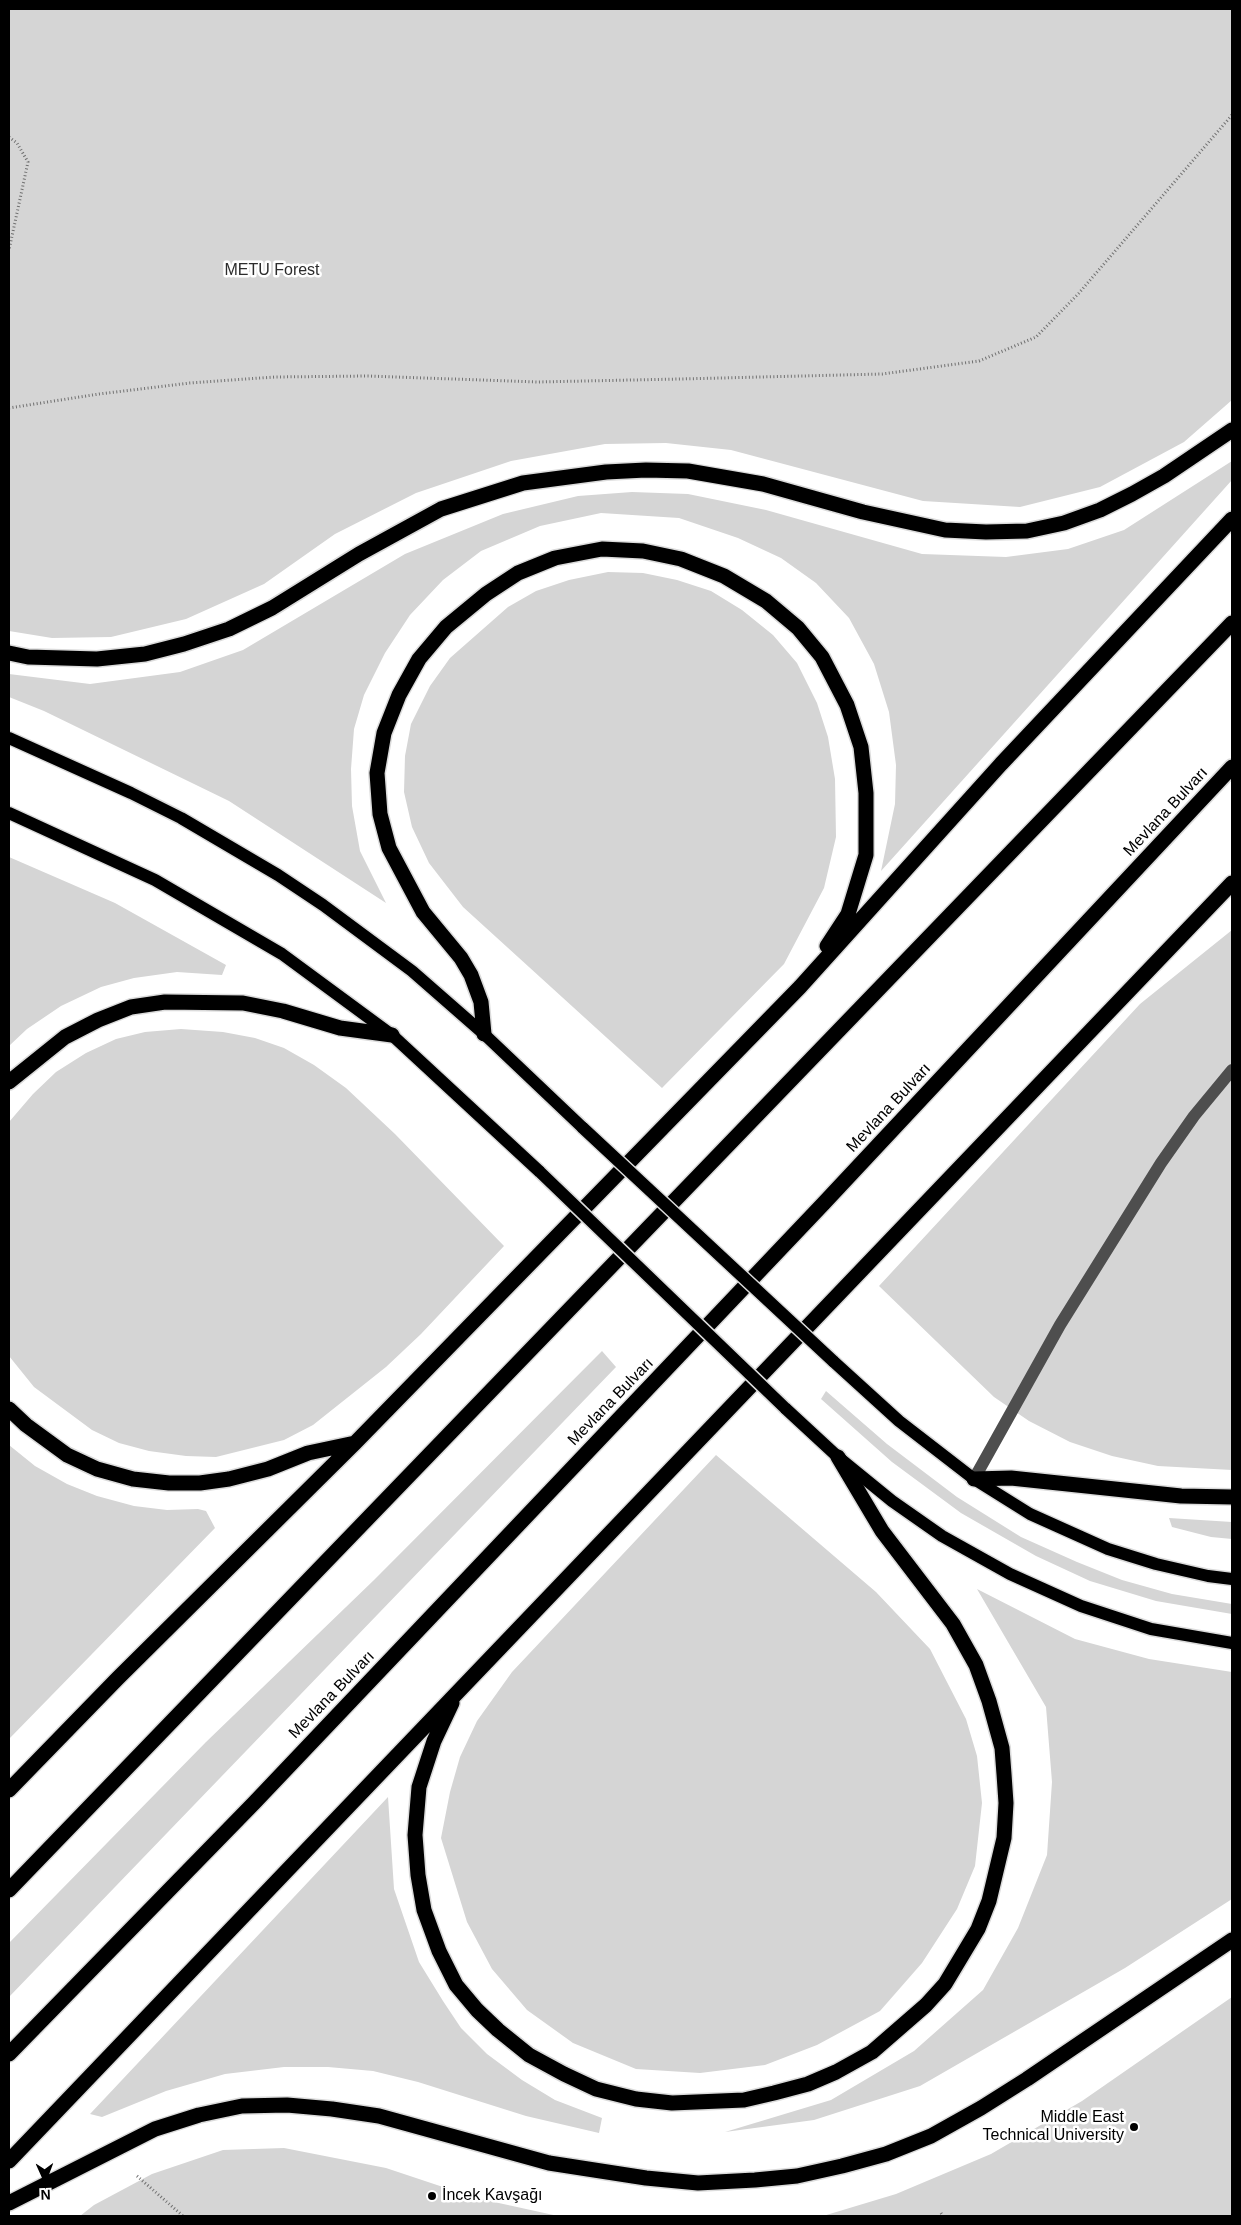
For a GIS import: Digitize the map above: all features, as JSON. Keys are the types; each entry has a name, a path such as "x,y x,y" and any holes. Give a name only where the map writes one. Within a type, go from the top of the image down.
{"highway":[{"path":"9,653 28,657 97,659 145,654 184,644 229,629 272,608 359,554 441,509 523,483 606,472 646,470 688,471 763,484 863,512 946,530 986,532 1027,531 1064,523 1100,510 1164,476 1232,430"},
{"path":"9,1790 118,1678 355,1443 800,987 1001,764 1232,519"},
{"path":"484,1034 481,1002 472,975 461,958 423,912 389,848 380,814 377,773 384,733 399,695 419,660 446,627 518,573 555,558 602,549 643,551 680,559 724,576 766,601 798,628 822,656 847,705 861,747 866,793 866,855 848,914 800,987"},
{"path":"9,1890 1232,623"},
{"name":"Mevlana Bulvarı","path":"9,2054 288,1767 824,1203 1232,767"},
{"path":"9,2161 1232,883"},
{"path":"9,1082 65,1037 98,1020 131,1007 165,1002 243,1003 284,1011 340,1028 392,1035"},
{"path":"9,1409 26,1425 67,1455 97,1469 133,1479 169,1483 200,1483 229,1479 268,1469 308,1453 355,1443"},
{"path":"460,1688 434,1741 419,1788 415,1836 418,1875 424,1910 439,1951 456,1985 477,2010 498,2030 529,2055 596,2089 636,2099 672,2103 744,2100 774,2093 808,2084 836,2072 872,2052 926,2006 945,1984 978,1929 989,1901 1004,1838 1006,1803 1002,1748 989,1701 976,1665 953,1624 882,1531 838,1457"},
{"path":"974,1479 1011,1478 1181,1496 1232,1497"},
{"path":"9,2203 156,2129 199,2115 242,2106 287,2105 379,2116 549,2163 595,2172 698,2183 796,2176 886,2154 931,2136 1027,2079 1232,1940"}],"main road":[{"path":"9,738 181,818 278,875 323,905 412,971 484,1034 899,1421 974,1479 1030,1514 1108,1549 1156,1564 1208,1576 1232,1579"},
{"path":"9,813 155,880 282,954 392,1035 540,1172 838,1457 892,1501 942,1536 1010,1574 1081,1606 1151,1629 1232,1643"}],"lane":[{"path":"974,1479 1060,1325 1156,1171 1194,1116 1232,1070"}],"path":[{"path":"9,408 144,388 275,377 368,376 537,382 680,379 882,374 979,361 1036,337 1080,293 1232,115"},
{"path":"9,137 17,143 28,162 9,250"},
{"path":"137,2176 183,2216"}],"green space":[{"name":"METU Forest","path":"9,9 1232,9 1232,400 1184,442 1100,487 1020,507 923,501 731,450 666,443 605,444 511,461 416,493 335,534 264,584 186,619 111,637 52,638 9,631"},
{"path":"1232,461 1232,480 881,871 895,804 896,765 889,712 874,664 849,618 816,583 781,558 738,538 679,518 601,513 540,526 481,551 443,580 410,615 385,653 364,695 354,729 351,769 352,806 360,851 386,903 229,801 44,711 9,697 9,674 90,684 180,672 243,650 405,554 503,514 578,496 632,492 688,494 766,510 922,554 1006,557 1068,549 1124,530"},
{"path":"608,572 643,573 677,580 711,591 742,610 773,635 797,663 817,703 828,737 835,779 836,837 824,888 784,964 662,1088 463,907 429,863 412,827 404,792 405,756 411,724 430,686 450,658 508,607 536,591 569,580"},
{"path":"9,857 115,903 226,965 222,975 177,972 134,978 101,987 61,1006 27,1029 9,1046"},
{"path":"1232,930 1232,1470 1158,1466 1112,1456 1070,1442 1029,1421 994,1397 879,1286 1140,1004"},
{"path":"181,1029 223,1032 255,1038 284,1048 314,1065 346,1088 395,1134 504,1246 421,1334 386,1367 313,1425 284,1440 216,1457 186,1456 149,1451 119,1443 92,1430 34,1387 9,1356 9,1122 33,1094 56,1072 86,1053 116,1039 145,1032"},
{"path":"602,1351 616,1367 9,1997 9,1943 206,1742 374,1580"},
{"path":"826,1391 887,1444 957,1497 1021,1537 1122,1580 1172,1594 1232,1604 1232,1614 1156,1601 1090,1581 1036,1556 961,1513 892,1462 821,1399"},
{"path":"9,1445 35,1466 67,1484 97,1496 134,1506 167,1510 198,1509 206,1511 215,1528 9,1739"},
{"path":"716,1455 876,1592 930,1649 966,1719 977,1756 982,1803 975,1866 957,1909 922,1963 880,2011 817,2045 765,2065 700,2073 636,2069 573,2043 527,2010 492,1969 467,1922 441,1838 450,1792 460,1757 477,1721 512,1672"},
{"path":"1169,1518 1232,1522 1232,1539 1211,1537 1172,1527"},
{"path":"977,1589 1075,1639 1149,1659 1232,1672 1232,1899 1125,1968 920,2086 814,2120 725,2132 831,2100 914,2051 983,1990 1018,1928 1047,1855 1052,1782 1046,1707"},
{"path":"388,1797 394,1889 419,1962 443,2001 461,2028 487,2054 522,2080 555,2100 602,2118 599,2133 526,2116 418,2082 373,2071 328,2067 284,2067 225,2074 166,2091 102,2117 90,2114"},
{"name":"Middle East Technical University","path":"1232,1997 1232,2216 823,2216 896,2194 991,2154 1082,2101"},
{"path":"284,2148 386,2168 476,2198 558,2216 80,2216 94,2205 152,2174 223,2150"}],"place":[{"name":"Middle East Technical University","path":"1134,2127"},
{"name":"İncek Kavşağı","path":"432,2196"}]}
